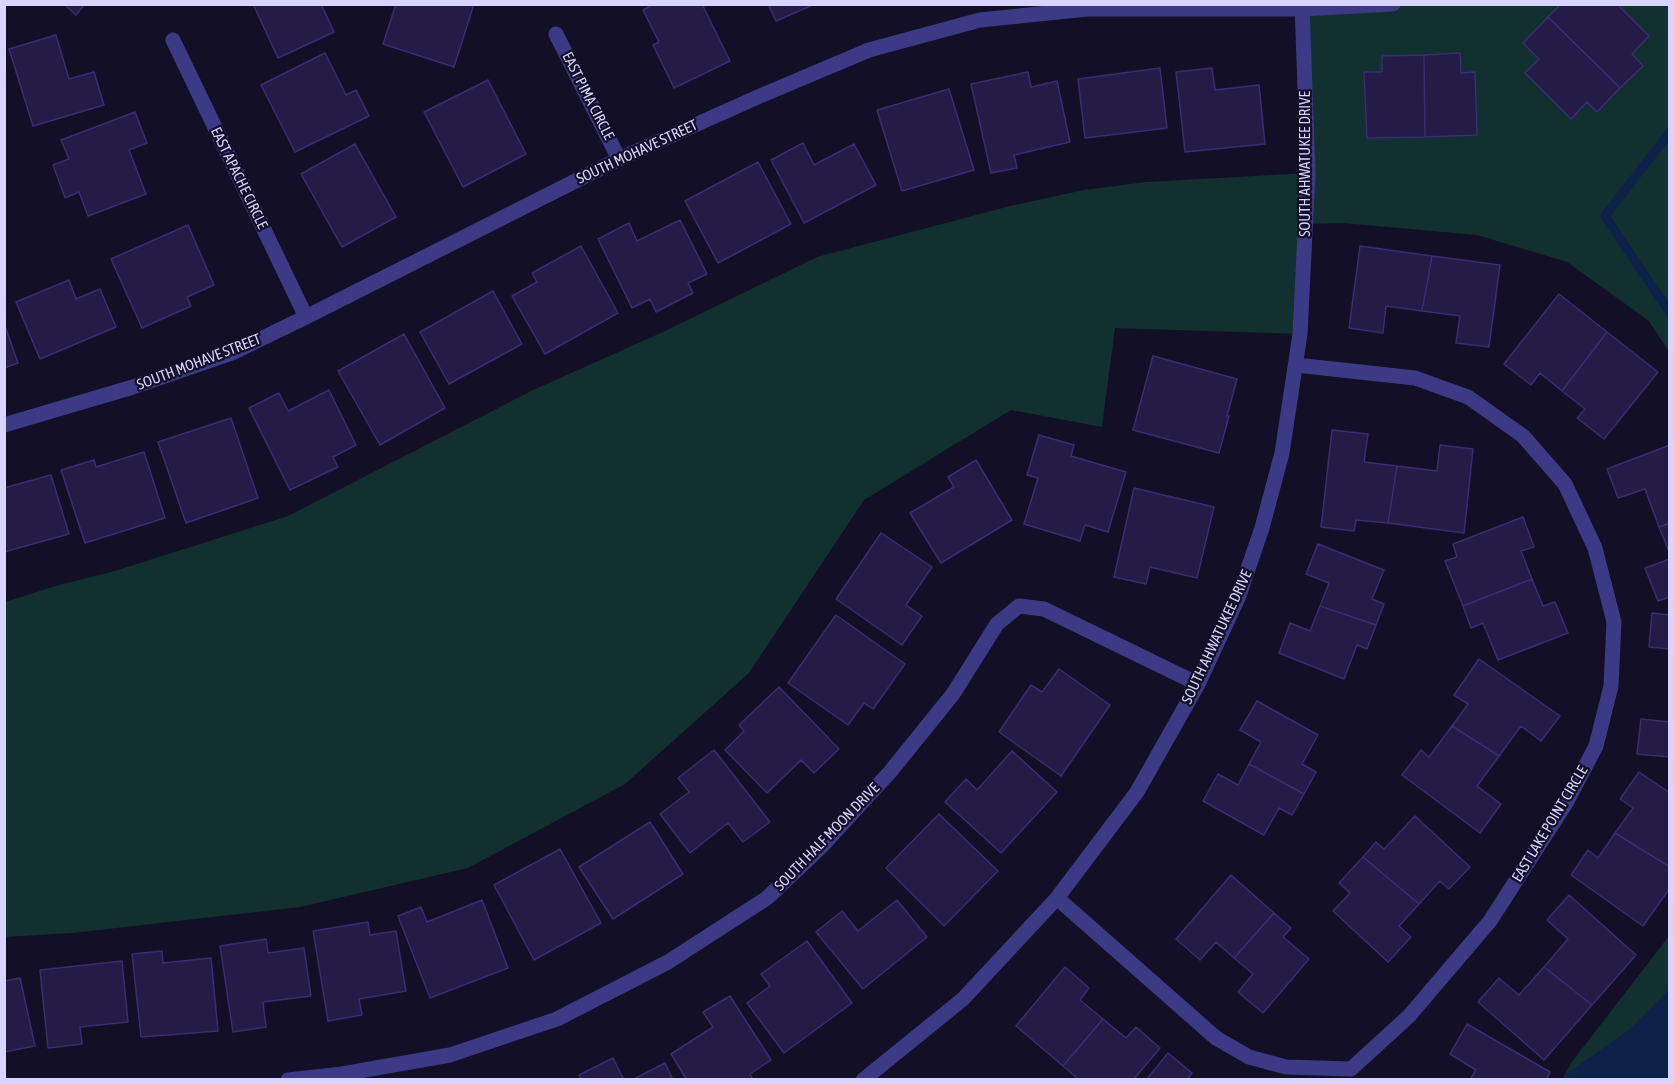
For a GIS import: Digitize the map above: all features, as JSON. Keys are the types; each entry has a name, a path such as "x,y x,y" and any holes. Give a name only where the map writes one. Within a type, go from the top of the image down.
{"street":[{"name":"SOUTH MOHAVE STREET","path":"4,424 133,387 232,352 619,159 869,50 980,20 1087,9 1393,4"},
{"name":"SOUTH AHWATUKEE DRIVE","path":"863,1080 963,999 1057,898 1137,792 1198,684 1238,598 1262,528 1282,453 1300,334 1308,173 1302,7"},
{"name":"EAST PIMA CIRCLE","path":"556,34 619,159"},
{"name":"EAST APACHE CIRCLE","path":"173,40 306,317"},
{"name":"EAST LAKE POINT CIRCLE","path":"1057,898 1216,1038 1249,1057 1286,1067 1352,1074 1409,1016 1490,921 1566,803 1596,746 1611,686 1614,622 1595,548 1565,484 1523,436 1468,397 1415,378 1296,364"},
{"name":"SOUTH HALF MOON DRIVE","path":"288,1080 342,1074 450,1055 557,1019 668,962 767,898 822,846 890,772 952,694 997,624 1019,606 1044,609 1198,684"}],"green space":[{"path":"1302,5 1669,5 1669,352 1649,321 1567,262 1477,235 1343,223 1307,224 1300,334 1115,328 1102,427 1011,410 864,500 749,673 625,784 468,868 300,907 73,933 5,937 5,602 115,571 288,516 533,390 663,332 817,257 1010,206 1084,190 1146,182 1308,173"},
{"path":"1669,936 1669,1079 1562,1080 1571,1063"}],"water":[{"path":"1669,990 1669,1079 1563,1079 1566,1074 1629,1030"}],"building":[{"path":"64,4 85,4 76,15"},
{"path":"253,4 321,4 334,32 278,58"},
{"path":"396,4 474,4 454,67 383,44"},
{"path":"654,4 702,4 730,61 674,88 653,45 659,42 643,10"},
{"path":"768,4 815,4 776,21"},
{"path":"1561,4 1617,4 1649,36 1632,54 1643,66 1620,88 1548,17"},
{"path":"1548,17 1620,88 1597,112 1587,102 1571,119 1525,73 1539,59 1523,43"},
{"path":"56,35 69,79 94,72 104,105 33,126 9,49"},
{"path":"325,53 346,95 356,90 369,116 295,152 261,85"},
{"path":"1460,53 1461,73 1475,72 1477,135 1425,137 1424,55"},
{"path":"1424,55 1425,137 1367,138 1364,72 1382,72 1382,56"},
{"path":"1160,68 1167,128 1085,138 1078,79"},
{"path":"1212,68 1215,90 1259,85 1265,144 1185,152 1176,72"},
{"path":"1028,72 1031,87 1057,81 1070,142 1014,155 1017,168 991,173 971,84"},
{"path":"488,80 526,154 463,187 424,112"},
{"path":"949,89 974,170 902,191 877,110"},
{"path":"135,112 147,143 129,150 146,194 88,216 79,192 65,198 53,165 69,159 61,140"},
{"path":"803,143 814,165 854,144 876,185 804,223 771,160"},
{"path":"355,144 396,217 342,247 301,174"},
{"path":"758,162 791,224 718,263 685,201"},
{"path":"680,220 707,274 688,283 693,293 656,312 650,299 632,308 598,239 629,223 637,241"},
{"path":"188,225 214,285 187,297 191,306 142,328 111,259"},
{"path":"581,246 618,313 545,354 512,296 537,282 532,273"},
{"path":"1360,246 1432,256 1422,311 1386,306 1383,333 1349,328"},
{"path":"1432,256 1500,265 1489,347 1456,343 1460,316 1422,311"},
{"path":"69,280 76,299 100,289 116,327 40,359 16,302"},
{"path":"493,291 522,344 449,384 420,332"},
{"path":"1559,294 1607,332 1562,391 1540,373 1531,385 1504,364"},
{"path":"4,323 18,363 4,368"},
{"path":"1607,332 1658,372 1604,439 1577,418 1585,409 1562,391"},
{"path":"404,334 445,408 380,445 338,371"},
{"path":"1153,356 1237,379 1219,453 1133,430"},
{"path":"329,390 356,445 333,457 338,467 290,490 249,408 279,393 288,411"},
{"path":"231,418 258,498 186,523 158,442"},
{"path":"1332,430 1368,434 1364,462 1397,466 1388,523 1356,520 1354,531 1321,527"},
{"path":"1039,435 1074,445 1071,456 1126,472 1108,532 1085,525 1080,541 1024,524 1038,478 1027,475"},
{"path":"1440,445 1473,449 1464,533 1388,523 1397,466 1437,471"},
{"path":"1670,445 1670,523 1659,527 1645,489 1618,498 1607,469"},
{"path":"144,452 165,518 85,543 61,470 94,460 96,467"},
{"path":"976,460 1012,520 941,563 910,513 954,487 948,477"},
{"path":"51,475 69,534 4,552 4,488"},
{"path":"1134,488 1214,507 1197,578 1150,567 1146,584 1114,577"},
{"path":"1523,517 1534,547 1521,551 1532,579 1463,606 1445,561 1457,557 1453,544"},
{"path":"1670,523 1670,554 1659,527"},
{"path":"881,533 932,567 906,605 922,616 902,645 836,599"},
{"path":"1318,544 1384,570 1372,599 1384,604 1376,625 1320,606 1329,583 1306,574"},
{"path":"1670,559 1670,597 1658,601 1645,568"},
{"path":"1532,579 1543,606 1555,602 1568,633 1498,660 1483,623 1471,628 1463,606"},
{"path":"1320,606 1376,625 1367,649 1357,645 1344,679 1279,653 1290,623 1310,631"},
{"path":"1652,613 1670,615 1670,649 1649,647"},
{"path":"836,615 905,664 873,709 864,703 848,725 788,683"},
{"path":"1479,659 1560,716 1541,741 1521,726 1499,756 1452,726 1468,704 1454,695"},
{"path":"1059,669 1110,705 1061,776 999,732 1031,685 1042,692"},
{"path":"779,687 839,749 814,773 801,760 767,793 725,750 744,731 739,725"},
{"path":"1257,701 1318,735 1302,764 1316,772 1304,794 1249,764 1261,742 1240,730"},
{"path":"1641,719 1670,722 1670,757 1637,754"},
{"path":"1452,726 1499,756 1477,786 1501,804 1480,833 1402,775 1421,750 1429,757"},
{"path":"714,750 770,822 743,842 728,823 690,853 660,814 689,792 678,778"},
{"path":"1012,751 1057,792 1001,853 945,802 966,779 977,790"},
{"path":"1249,764 1304,794 1292,815 1279,808 1264,835 1203,801 1218,774 1238,785"},
{"path":"1639,772 1670,793 1670,867 1615,833 1633,808 1620,799"},
{"path":"939,814 998,871 944,926 886,868"},
{"path":"1415,816 1470,867 1449,889 1440,881 1419,904 1363,857 1376,842 1384,849"},
{"path":"650,822 683,874 613,919 579,867"},
{"path":"1615,833 1670,867 1670,888 1643,926 1571,875 1588,850 1598,858"},
{"path":"560,849 601,923 534,960 494,885"},
{"path":"1363,857 1419,904 1399,926 1411,937 1388,962 1333,911 1350,893 1339,883"},
{"path":"1231,875 1274,913 1234,958 1216,942 1200,960 1176,939"},
{"path":"1569,895 1636,955 1592,1005 1544,967 1568,939 1547,920"},
{"path":"482,900 508,968 430,998 398,916 421,907 427,922"},
{"path":"897,900 927,937 863,989 816,932 842,911 858,931"},
{"path":"1274,913 1291,928 1283,937 1309,959 1263,1013 1238,992 1253,974 1234,958"},
{"path":"368,922 370,935 396,931 406,991 359,999 362,1015 328,1021 313,931"},
{"path":"266,939 268,953 304,948 311,996 263,1002 266,1027 233,1032 220,946"},
{"path":"807,941 852,1003 784,1053 747,1003 770,986 761,974"},
{"path":"162,951 163,963 211,958 218,1031 141,1037 132,954"},
{"path":"122,961 128,1022 80,1027 82,1044 48,1048 40,970"},
{"path":"1065,967 1089,988 1080,1000 1103,1019 1063,1066 1016,1026"},
{"path":"1544,967 1592,1005 1544,1060 1478,1002 1499,978 1519,995"},
{"path":"20,978 35,1046 4,1052 4,981"},
{"path":"730,996 771,1060 750,1074 753,1080 687,1080 671,1054 713,1027 703,1012"},
{"path":"1103,1019 1126,1038 1136,1027 1160,1048 1133,1080 1079,1080 1063,1066"},
{"path":"1467,1024 1550,1072 1546,1080 1470,1080 1476,1070 1450,1054"},
{"path":"1168,1053 1192,1073 1187,1080 1146,1080"},
{"path":"613,1058 624,1080 581,1080 579,1075"},
{"path":"665,1063 673,1080 632,1080"}],"waterway":[{"path":"1670,132 1605,216 1670,313"}]}
